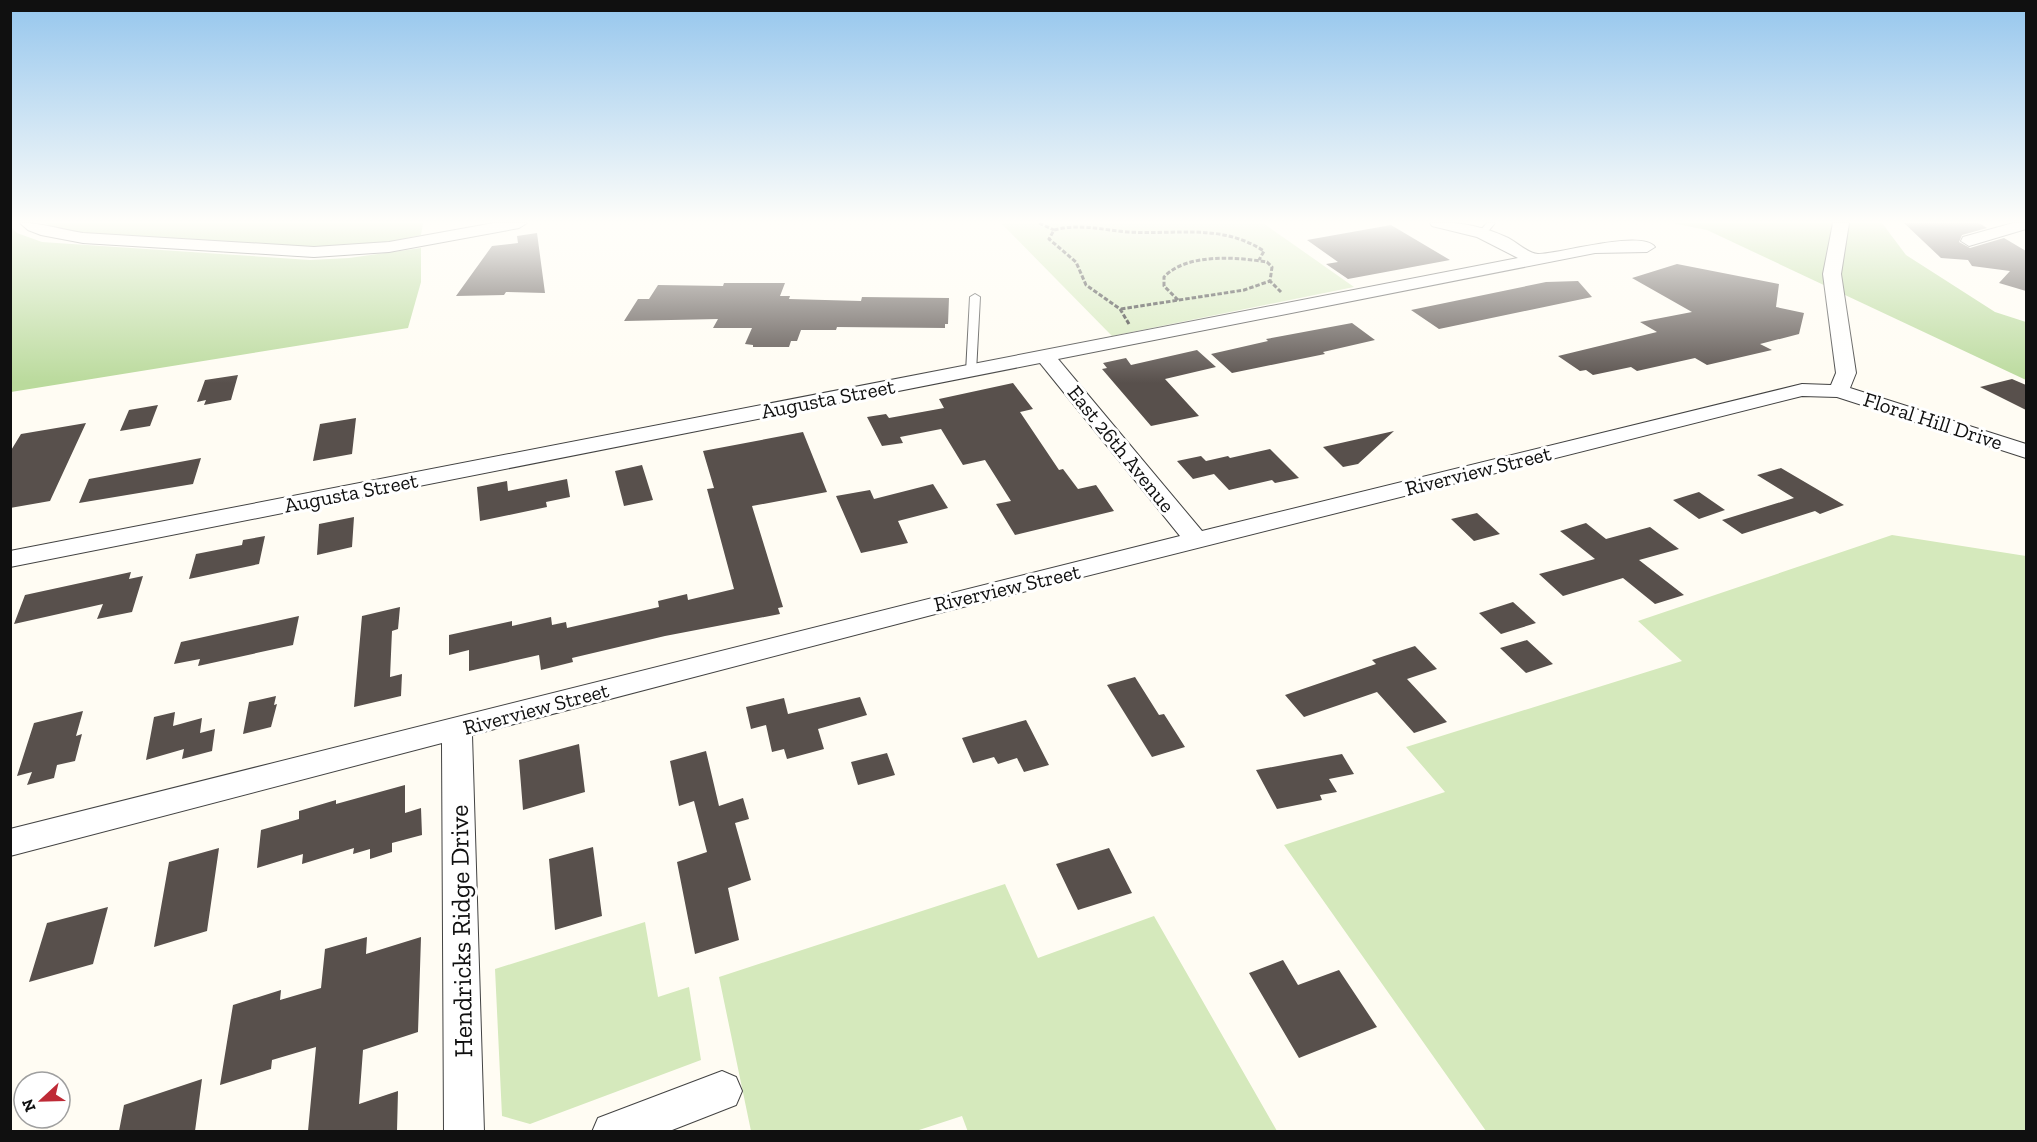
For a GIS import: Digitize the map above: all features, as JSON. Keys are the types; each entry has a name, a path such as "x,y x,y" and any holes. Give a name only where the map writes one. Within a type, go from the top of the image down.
{"street":[{"name":"Augusta Street","path":"10,560 1451,276"},
{"path":"1832,276 1846,373 1839,391"},
{"name":"East 26th Avenue","path":"1045,357 1197,541"},
{"name":"Riverview Street","path":"10,843 948,602 1802,390 1839,391"},
{"name":"Floral Hill Drive","path":"1839,391 2026,451"},
{"name":"Hendricks Ridge Drive","path":"457,730 464,1131"},
{"path":"612,1131 722,1090"}],"lane":[{"path":"971,372 975,297"}],"path":[{"path":"1082,276 1086,285 1120,309 1132,330 1141,338"},
{"path":"1165,276 1164,286 1178,300"},
{"path":"1270,281 1271,276"},
{"path":"1120,309 1147,307 1248,289 1270,281"},
{"path":"1270,281 1284,295 1310,304"}],"green space":[{"path":"10,276 421,276 408,328 11,392"},
{"path":"1053,276 1339,276 1354,287 1112,336"},
{"path":"1805,276 1939,276 1995,312 2026,322 2026,380"},
{"path":"1892,535 2026,556 2026,1131 1486,1131 1284,845 1445,792 1406,747 1682,661 1638,621"},
{"path":"1005,884 1038,958 1154,916 1277,1131 968,1132 962,1116 916,1131 751,1131 719,977"},
{"path":"645,922 658,997 689,987 701,1060 530,1124 502,1116 495,969"}],"building":[{"path":"470,276 543,276 545,293 506,292 504,295 456,296"},
{"path":"1344,276 1363,276 1348,279"},
{"path":"1740,276 1779,284 1776,307 1804,313 1799,334 1760,344 1772,350 1707,365 1695,358 1637,371 1631,367 1593,375 1586,370 1580,371 1558,356 1657,332 1640,322 1692,312 1632,278"},
{"path":"2005,276 2026,276 2026,291 1999,283"},
{"path":"1578,281 1592,297 1439,329 1411,310 1546,282"},
{"path":"724,283 785,283 780,296 790,296 789,299 861,301 862,297 949,298 948,324 945,324 945,328 837,327 836,330 801,330 797,341 791,341 789,347 753,347 753,345 745,344 752,328 713,328 718,319 624,321 638,299 649,299 658,285 723,286"},
{"path":"1352,323 1375,340 1323,352 1325,354 1232,373 1211,354 1268,341 1266,339"},
{"path":"1197,350 1216,367 1165,379 1199,416 1151,426 1102,369 1107,368 1103,363 1126,358 1131,365"},
{"path":"238,375 231,400 204,405 206,400 197,402 205,380"},
{"path":"2012,379 2026,385 2026,410 1980,387"},
{"path":"1013,383 1033,409 1020,412 1059,470 1063,469 1078,489 1096,485 1114,511 1015,535 996,504 1011,501 985,460 963,465 941,429 900,437 903,443 882,446 867,417 886,414 889,418 944,408 939,399"},
{"path":"158,405 150,426 120,431 129,410"},
{"path":"356,418 352,454 313,461 320,424"},
{"path":"86,423 50,501 10,508 10,452 21,434"},
{"path":"1394,431 1358,464 1343,467 1323,447"},
{"path":"803,432 827,492 752,506 783,607 778,608 780,614 665,636 572,658 573,662 541,670 539,655 469,671 469,650 449,655 449,635 512,621 512,626 551,617 552,625 566,622 567,628 659,607 658,601 687,594 688,600 734,589 707,489 714,488 703,451"},
{"path":"1270,449 1299,478 1275,483 1272,480 1229,490 1214,474 1193,479 1177,461 1201,456 1206,461 1228,456 1230,458"},
{"path":"201,458 193,484 79,503 89,479"},
{"path":"642,465 653,500 624,506 615,471"},
{"path":"1781,468 1844,505 1820,514 1815,511 1742,534 1722,520 1794,498 1757,475"},
{"path":"567,479 570,497 546,502 547,507 480,521 477,487 507,481 508,491"},
{"path":"933,484 948,508 898,521 908,543 861,553 836,496 870,490 874,499"},
{"path":"1699,492 1725,510 1699,519 1673,500"},
{"path":"1477,513 1500,534 1474,541 1451,519"},
{"path":"354,517 352,547 317,555 319,524"},
{"path":"1586,523 1606,539 1650,527 1679,549 1639,560 1684,595 1655,604 1623,578 1563,596 1539,574 1595,559 1560,531"},
{"path":"265,536 259,564 189,579 196,554 242,545 243,540"},
{"path":"131,572 129,579 143,576 132,612 97,619 103,604 14,624 25,595"},
{"path":"1513,602 1536,623 1501,634 1479,613"},
{"path":"400,607 398,629 392,631 390,677 402,674 401,696 354,707 362,616"},
{"path":"299,616 293,645 198,666 200,659 174,664 181,642"},
{"path":"1527,640 1553,664 1526,673 1500,648"},
{"path":"1415,646 1437,669 1407,679 1447,722 1414,733 1377,692 1304,717 1285,695 1376,664 1372,660"},
{"path":"1135,677 1159,715 1164,714 1185,747 1152,757 1107,685"},
{"path":"276,696 274,705 277,704 271,727 243,734 249,702"},
{"path":"860,697 867,715 818,729 824,749 787,759 784,749 772,752 766,725 751,729 746,707 784,698 788,714"},
{"path":"83,711 76,736 82,734 75,761 57,765 54,778 27,785 32,772 17,776 34,723"},
{"path":"175,712 173,726 202,718 200,733 215,729 212,751 182,759 184,749 146,760 154,717"},
{"path":"1026,720 1049,765 1024,772 1017,758 998,764 994,757 973,763 962,738"},
{"path":"579,744 585,792 523,810 519,760"},
{"path":"706,751 719,806 743,798 749,819 735,823 751,880 728,888 739,940 695,954 677,862 707,852 694,801 679,806 670,761"},
{"path":"887,753 895,775 858,785 851,762"},
{"path":"1342,754 1354,774 1329,779 1337,792 1320,795 1322,800 1277,809 1256,770"},
{"path":"405,785 405,813 421,808 422,835 392,843 392,852 370,859 370,849 353,854 354,848 302,864 303,854 257,868 261,830 299,819 299,811 336,800 336,804"},
{"path":"593,847 602,916 555,930 549,859"},
{"path":"219,848 207,931 154,947 169,862"},
{"path":"1109,848 1132,893 1078,910 1056,864"},
{"path":"108,907 93,964 29,982 47,923"},
{"path":"367,937 366,954 421,937 418,1032 363,1050 359,1104 398,1091 397,1131 308,1131 316,1047 272,1060 271,1069 220,1085 233,1005 281,990 280,1000 321,988 325,949"},
{"path":"1283,960 1298,985 1339,970 1377,1027 1299,1058 1249,973"},
{"path":"202,1079 195,1131 119,1131 124,1105"}]}
